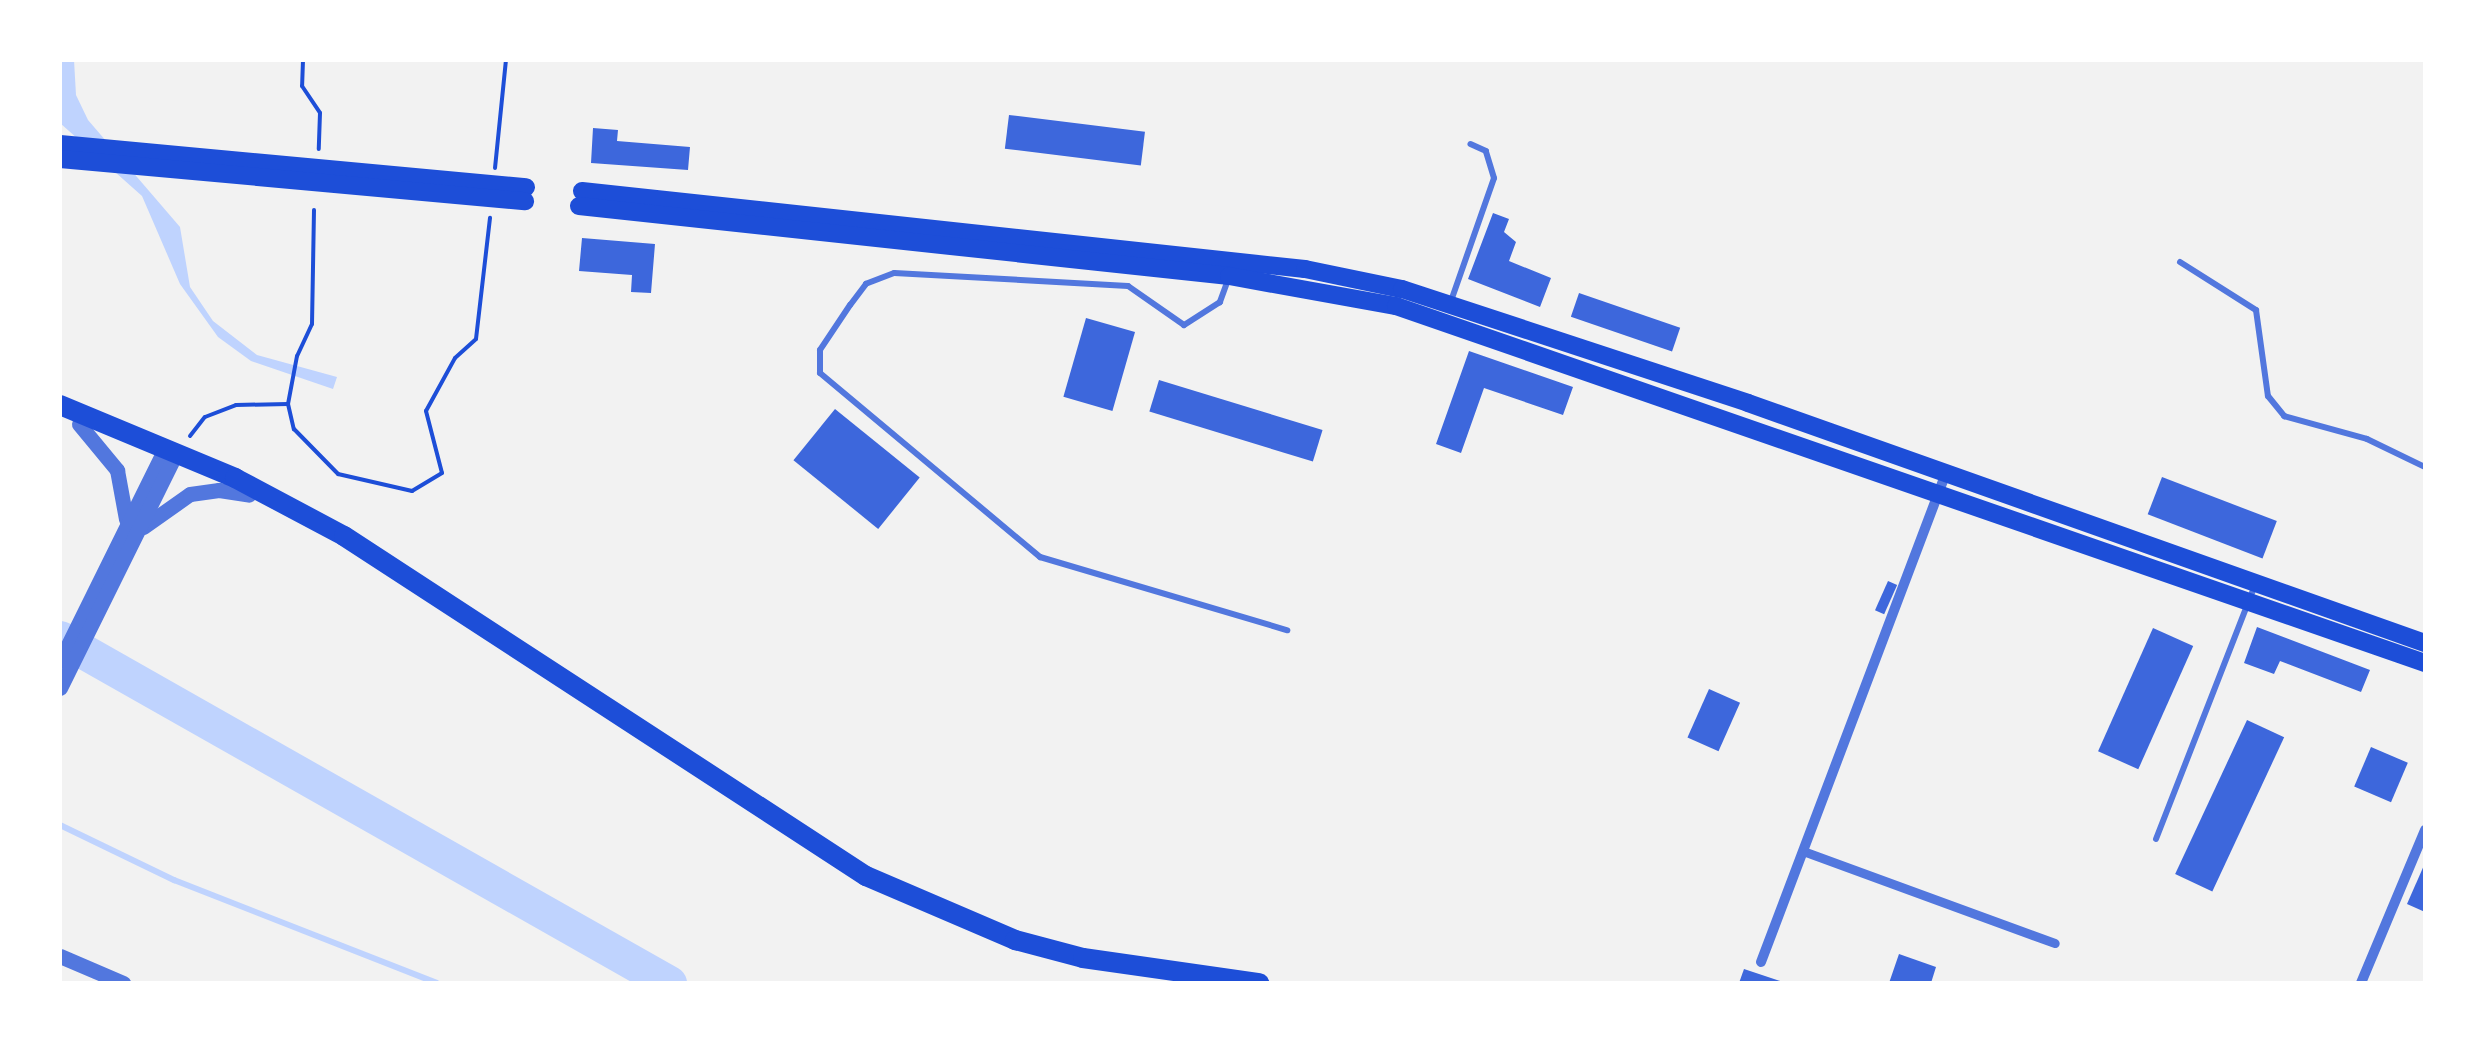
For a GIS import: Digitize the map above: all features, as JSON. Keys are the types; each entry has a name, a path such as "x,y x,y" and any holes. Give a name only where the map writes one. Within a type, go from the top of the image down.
{"highway":[{"path":"60,406 344,536 866,876 1015,940 1100,961 1259,983"},
{"path":"70,420 168,456 339,544 863,885 1013,950 1172,983"}],"main road":[{"path":"69,153 525,194"},
{"path":"580,199 1231,268 1305,269 1451,302 1946,472 2425,663"},
{"path":"1231,268 1443,319 1938,492 2252,593 2425,643"}],"street":[{"path":"70,420 117,470 126,499 129,535"},
{"path":"60,688 168,456"},
{"path":"1761,962 1946,472"},
{"path":"60,661 129,535 190,494 219,490 249,495"},
{"path":"2360,983 2425,830"},
{"path":"1803,850 2055,942"},
{"path":"60,956 123,983"},
{"path":"60,965 101,983"}],"lane":[{"path":"1451,302 1494,178 1486,151 1470,144"},
{"path":"2180,262 2256,310 2268,396 2284,416 2367,440 2425,468"},
{"path":"1231,268 1220,302 1184,324 1128,286 894,273 866,284 850,305 820,350 820,373 1040,557 1287,630"},
{"path":"2156,839 2252,593"}],"path":[{"path":"302,60 302,86 320,113 318,149"},
{"path":"495,173 506,60"},
{"path":"314,210 312,324 297,356 288,404 294,429 338,474 388,489 430,486 442,473 426,411 436,385 476,339 490,210"},
{"path":"168,456 205,417 236,404 288,404"}],"water":[{"path":"61,60 74,60 76,95 88,120 180,227 190,287 213,321 257,355 337,377 333,389 251,361 218,337 180,284 142,196 60,123"}],"building":[{"path":"1009,115 1145,132 1141,165 1005,149"},
{"path":"593,128 618,130 617,141 690,147 688,170 591,163"},
{"path":"1493,213 1509,219 1504,232 1516,242 1509,261 1551,278 1540,307 1468,279"},
{"path":"582,238 655,244 651,293 631,292 632,275 579,271"},
{"path":"1579,293 1680,328 1672,351 1571,317"},
{"path":"1086,318 1135,332 1112,411 1063,397"},
{"path":"1469,351 1573,387 1563,415 1484,388 1461,453 1436,444"},
{"path":"1159,380 1323,430 1313,462 1149,412"},
{"path":"835,409 920,478 878,529 793,460"},
{"path":"2162,477 2277,521 2262,558 2148,514"},
{"path":"1888,581 1897,585 1884,614 1875,610"},
{"path":"2257,627 2370,670 2361,692 2280,661 2274,674 2244,663"},
{"path":"2153,628 2193,646 2138,769 2098,751"},
{"path":"1709,689 1740,703 1719,751 1687,737"},
{"path":"2247,720 2284,737 2212,891 2175,874"},
{"path":"2371,747 2408,763 2391,802 2354,787"},
{"path":"2425,863 2425,912 2407,904"},
{"path":"1899,954 1936,967 1931,983 1889,983"},
{"path":"1744,969 1783,982 1783,983 1739,983"}],"waterway":[{"path":"60,638 669,983"},
{"path":"60,825 174,880 437,983"}]}
